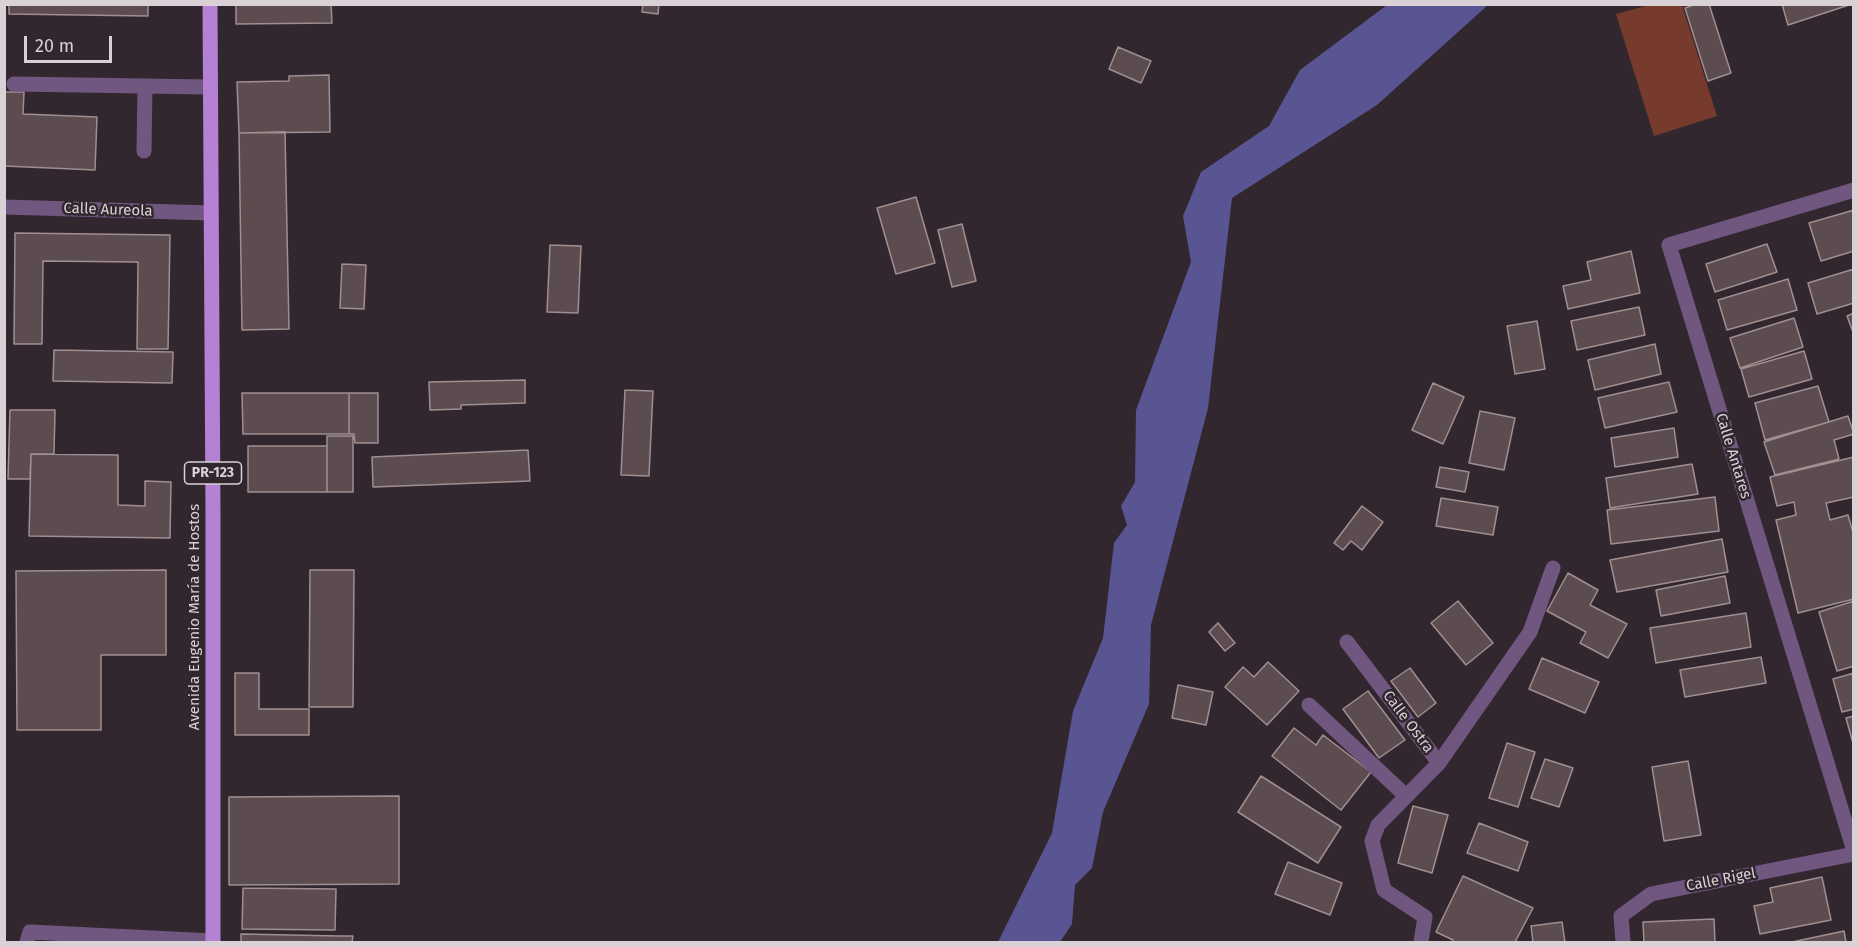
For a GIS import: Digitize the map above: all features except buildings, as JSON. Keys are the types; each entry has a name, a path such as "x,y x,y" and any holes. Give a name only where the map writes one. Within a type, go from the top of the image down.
{"main road":[{"name":"Avenida Eugenio María de Hostos","path":"210,4 213,942"}],"street":[{"path":"15,84 209,87"},
{"path":"144,151 145,87"},
{"name":"Calle Antares","path":"1854,190 1669,245 1854,853"},
{"name":"Calle Aureola","path":"4,207 211,213"},
{"path":"1439,763 1530,632 1553,568"},
{"name":"Calle Ostra","path":"1347,642 1439,763 1378,825 1372,841 1384,890 1425,917 1421,942"},
{"path":"1309,705 1406,796"},
{"name":"Calle Rigel","path":"1623,942 1621,916 1651,894 1854,853"},
{"path":"27,942 30,932 213,942"}],"shaded area":[{"path":"1387,5 1488,5 1377,105 1232,198 1208,408 1151,625 1149,704 1103,812 1092,868 1075,885 1072,924 1060,942 998,942 1052,833 1073,711 1103,638 1114,543 1127,525 1121,506 1135,482 1136,410 1191,262 1183,216 1201,172 1269,126 1300,70"},
{"path":"1649,5 1682,5 1717,116 1654,136 1616,14"}]}
